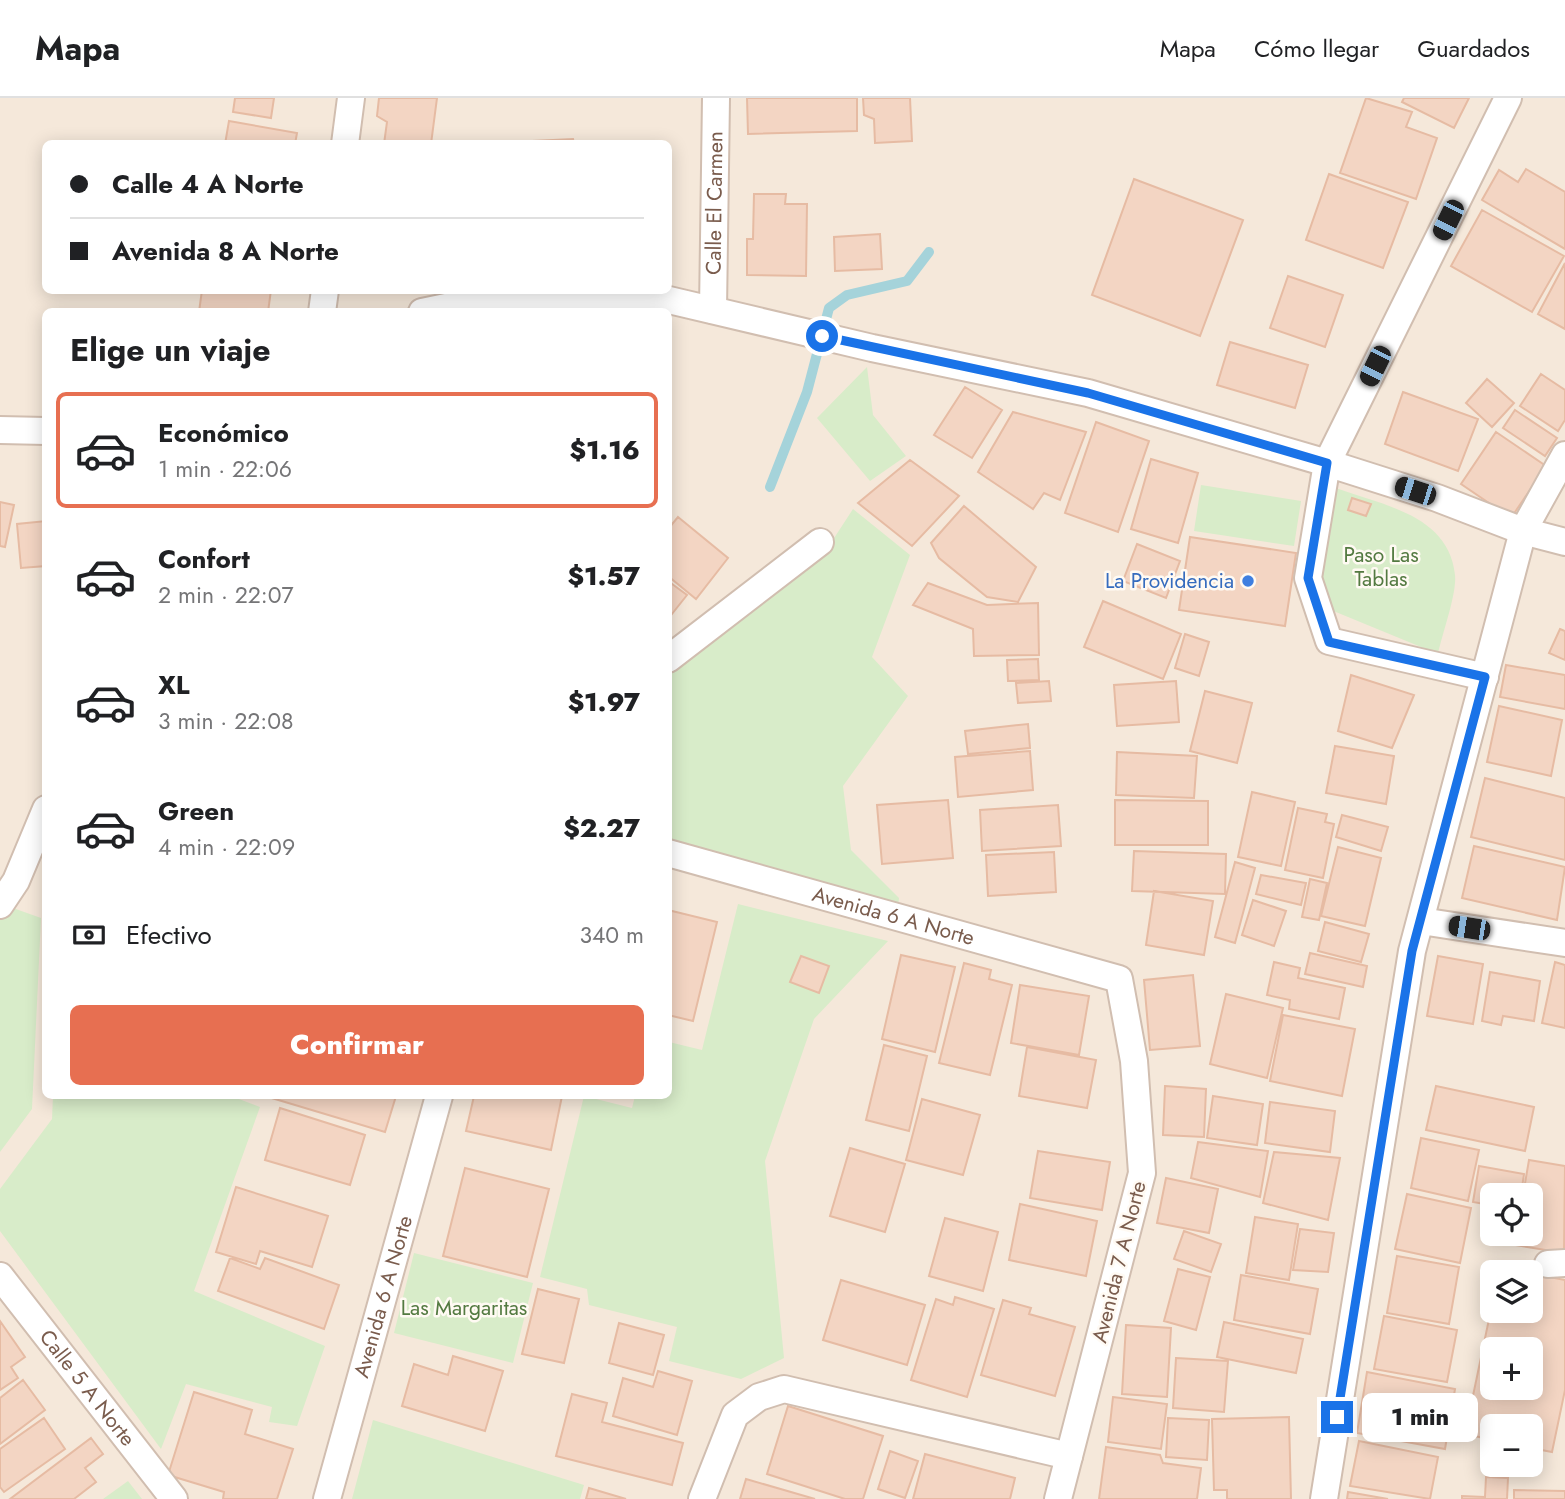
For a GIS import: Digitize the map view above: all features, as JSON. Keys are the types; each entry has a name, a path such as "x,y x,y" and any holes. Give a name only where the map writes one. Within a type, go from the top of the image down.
{"street":[{"path":"346,140 351,98"},
{"name":"Calle El Carmen","path":"713,310 716,98"},
{"path":"1485,677 1329,642 1308,578 1327,463 1508,98"},
{"path":"441,308 475,301 652,296 843,341 1088,393 1327,463 1437,498 1523,531 1565,542"},
{"path":"0,430 42,431"},
{"path":"1324,1499 1412,951 1523,531 1565,454"},
{"path":"672,656 820,542"},
{"path":"0,905 16,881 42,819"},
{"name":"Avenida 6 A Norte","path":"672,854 1119,979"},
{"path":"1421,921 1565,943"},
{"name":"Avenida 7 A Norte","path":"1058,1499 1142,1173 1134,1061 1119,979"},
{"name":"Avenida 6 A Norte","path":"327,1499 438,1099"},
{"name":"Calle 5 A Norte","path":"0,1276 174,1499"},
{"path":"702,1499 735,1415 759,1397 784,1389 1069,1456"}],"shaded area":[{"path":"0,98 1565,98 1565,1499 0,1499"}],"green space":[{"path":"867,367 873,415 906,456 870,481 817,418"},
{"path":"1201,485 1301,501 1294,546 1194,531"},
{"name":"Paso Las Tablas","path":"1333,487 1410,515 1440,538 1450,554 1455,583 1438,654 1331,610 1314,566"},
{"path":"853,509 910,555 872,657 908,696 843,786 851,850 899,898 898,908 672,843 672,671 825,552"},
{"path":"738,904 888,941 814,1019 765,1161 784,1358 741,1379 669,1361 677,1327 589,1305 587,1289 540,1277 583,1099 596,1099 632,1108 634,1099 672,1099 672,1043 702,1050"},
{"path":"13,908 41,918 32,1109 0,1152 0,911"},
{"path":"53,1099 239,1099 260,1107 194,1291 325,1346 297,1426 269,1422 272,1407 186,1384 161,1449 0,1231 0,1189 52,1119"},
{"name":"Las Margaritas","path":"414,1253 533,1283 513,1363 394,1333"},
{"path":"373,1420 584,1485 580,1499 352,1499"},
{"path":"128,1481 142,1499 103,1499"}],"building":[{"path":"235,98 274,98 271,118 233,112"},
{"path":"379,98 437,98 432,140 385,140 387,122 377,116"},
{"path":"747,98 857,98 857,131 748,134"},
{"path":"863,98 910,98 912,141 875,143 874,119 864,115"},
{"path":"1366,98 1412,112 1406,127 1437,138 1416,199 1340,173"},
{"path":"1404,98 1469,98 1454,128 1402,102"},
{"path":"229,121 297,133 296,140 226,140"},
{"path":"1526,169 1565,192 1565,249 1482,200 1499,170 1518,182"},
{"path":"1329,174 1408,202 1383,268 1306,240"},
{"path":"1134,179 1243,220 1200,336 1092,295"},
{"path":"754,194 786,194 785,204 807,204 806,276 747,275 747,239 753,239"},
{"path":"1482,210 1564,256 1532,312 1451,266"},
{"path":"880,234 882,269 835,271 834,237"},
{"path":"1565,263 1565,329 1538,314"},
{"path":"1288,276 1343,295 1325,347 1270,328"},
{"path":"201,294 270,294 269,308 200,308"},
{"path":"1230,342 1308,365 1295,408 1217,385"},
{"path":"1541,374 1565,390 1565,420 1558,431 1520,406"},
{"path":"1487,379 1514,403 1492,427 1466,403"},
{"path":"965,387 1002,410 972,458 934,435"},
{"path":"1403,392 1478,419 1458,471 1385,444"},
{"path":"1515,410 1557,438 1545,456 1503,428"},
{"path":"1013,412 1086,432 1060,500 1044,493 1033,509 978,472"},
{"path":"1096,422 1149,441 1118,532 1065,513"},
{"path":"1496,432 1546,466 1511,518 1461,484"},
{"path":"1151,459 1198,473 1178,543 1131,529"},
{"path":"910,460 959,496 912,546 858,503"},
{"path":"1352,498 1371,504 1366,516 1348,510"},
{"path":"0,502 14,505 5,547 0,546"},
{"path":"964,506 1036,567 1018,602 987,597 939,558 931,543"},
{"path":"678,517 728,558 696,599 672,579 672,524"},
{"path":"42,521 42,566 21,568 17,524"},
{"path":"1190,537 1296,553 1285,626 1179,610"},
{"path":"1137,544 1180,561 1166,598 1123,581"},
{"path":"928,583 987,605 1038,603 1039,655 974,656 973,629 913,605"},
{"path":"672,584 687,595 672,614"},
{"path":"1103,601 1181,634 1163,679 1084,647"},
{"path":"1560,629 1565,631 1565,660 1549,653"},
{"path":"1185,634 1209,642 1199,676 1175,668"},
{"path":"1038,659 1039,680 1008,681 1007,660"},
{"path":"1506,665 1565,675 1565,709 1500,697"},
{"path":"1351,675 1414,695 1392,748 1338,731"},
{"path":"1049,681 1051,701 1018,703 1016,683"},
{"path":"1176,681 1179,722 1117,726 1114,685"},
{"path":"1205,691 1252,703 1237,763 1190,751"},
{"path":"1499,706 1562,720 1551,776 1487,762"},
{"path":"1028,724 1030,748 968,754 965,731"},
{"path":"1335,746 1394,756 1386,804 1326,793"},
{"path":"1030,751 1033,790 958,797 955,757"},
{"path":"1117,752 1197,756 1194,798 1116,795"},
{"path":"1485,778 1565,798 1565,860 1471,837"},
{"path":"1252,792 1295,802 1281,866 1238,857"},
{"path":"948,800 953,858 882,864 877,805"},
{"path":"1115,800 1208,801 1208,845 1115,845"},
{"path":"1058,805 1061,846 982,851 980,810"},
{"path":"1298,808 1327,814 1325,822 1334,824 1323,878 1285,870"},
{"path":"1342,815 1388,827 1381,851 1336,837"},
{"path":"1474,846 1565,867 1557,920 1462,898"},
{"path":"1338,847 1381,858 1365,926 1321,916"},
{"path":"1134,851 1226,854 1225,894 1132,891"},
{"path":"1054,852 1056,892 988,896 986,855"},
{"path":"1235,862 1255,868 1235,943 1215,937"},
{"path":"1261,875 1306,883 1301,905 1256,894"},
{"path":"1310,879 1327,883 1319,920 1302,917"},
{"path":"1154,891 1213,901 1204,955 1146,945"},
{"path":"1253,900 1286,911 1274,946 1242,935"},
{"path":"672,911 717,922 693,1021 672,1016"},
{"path":"1325,922 1369,934 1361,962 1318,951"},
{"path":"1310,953 1367,966 1363,987 1305,974"},
{"path":"901,955 955,967 935,1052 882,1039"},
{"path":"801,956 829,966 819,993 790,982"},
{"path":"1438,956 1483,964 1473,1024 1427,1016"},
{"path":"1274,962 1300,968 1298,978 1345,988 1339,1019 1289,1009 1290,1000 1267,995"},
{"path":"1555,962 1565,965 1565,1028 1542,1023"},
{"path":"964,963 991,970 989,979 1012,985 990,1075 939,1063"},
{"path":"1490,972 1540,981 1534,1021 1503,1016 1501,1025 1482,1021"},
{"path":"1193,975 1200,1046 1150,1050 1144,980"},
{"path":"1020,985 1089,996 1079,1055 1011,1043"},
{"path":"1226,994 1283,1008 1267,1078 1210,1064"},
{"path":"1283,1015 1355,1029 1342,1096 1270,1081"},
{"path":"884,1045 927,1056 909,1131 866,1120"},
{"path":"1027,1047 1096,1060 1087,1108 1019,1096"},
{"path":"1165,1086 1206,1089 1204,1137 1163,1135"},
{"path":"1436,1086 1534,1107 1525,1151 1426,1130"},
{"path":"1213,1096 1263,1104 1257,1145 1207,1138"},
{"path":"275,1099 395,1099 385,1132"},
{"path":"473,1099 561,1099 551,1150 466,1131"},
{"path":"922,1099 980,1115 963,1175 906,1160"},
{"path":"1270,1102 1335,1111 1330,1152 1265,1143"},
{"path":"280,1108 365,1135 350,1185 265,1160"},
{"path":"1421,1138 1479,1150 1468,1201 1411,1188"},
{"path":"1198,1142 1268,1151 1260,1197 1191,1178"},
{"path":"850,1148 905,1164 885,1232 830,1216"},
{"path":"1038,1151 1110,1162 1102,1210 1030,1198"},
{"path":"1274,1152 1340,1158 1328,1220 1263,1203"},
{"path":"1529,1160 1565,1166 1564,1253 1521,1246 1543,1246 1543,1183 1525,1183"},
{"path":"1479,1166 1524,1174 1523,1183 1480,1183 1480,1203 1473,1202"},
{"path":"465,1168 549,1189 527,1277 443,1256"},
{"path":"1166,1178 1218,1189 1209,1233 1157,1223"},
{"path":"236,1187 328,1216 312,1267 260,1251 256,1264 216,1252"},
{"path":"1407,1194 1471,1208 1460,1263 1395,1249"},
{"path":"1020,1204 1097,1221 1086,1276 1009,1260"},
{"path":"1255,1217 1298,1224 1289,1280 1246,1273"},
{"path":"945,1218 998,1232 983,1291 929,1276"},
{"path":"1300,1229 1334,1233 1328,1272 1293,1270"},
{"path":"1184,1231 1221,1244 1211,1272 1174,1259"},
{"path":"1397,1256 1459,1267 1449,1324 1387,1313"},
{"path":"230,1258 260,1269 265,1258 339,1285 324,1329 218,1291"},
{"path":"1178,1269 1210,1277 1196,1330 1164,1321"},
{"path":"1241,1275 1318,1289 1310,1334 1234,1320"},
{"path":"1543,1276 1565,1280 1565,1390 1552,1452 1543,1450 1543,1414 1480,1414 1480,1437 1465,1434 1480,1362 1480,1400 1543,1400 1543,1337 1485,1337 1488,1323 1543,1323"},
{"path":"841,1280 925,1305 907,1365 823,1340"},
{"path":"538,1289 579,1299 564,1363 522,1354"},
{"path":"955,1297 994,1309 967,1397 911,1380 936,1299 953,1305"},
{"path":"1003,1300 1031,1308 1029,1314 1075,1327 1055,1396 981,1375"},
{"path":"1384,1316 1457,1330 1447,1382 1374,1369"},
{"path":"0,1321 25,1357 11,1367 18,1378 0,1390"},
{"path":"1224,1322 1303,1339 1296,1373 1217,1357"},
{"path":"619,1323 664,1335 653,1375 609,1363"},
{"path":"1126,1325 1171,1328 1167,1397 1122,1394"},
{"path":"453,1356 503,1371 485,1431 402,1406 414,1364 448,1375"},
{"path":"1176,1358 1228,1361 1224,1412 1173,1408"},
{"path":"658,1371 692,1381 677,1435 613,1416 623,1378 653,1387"},
{"path":"1367,1372 1455,1389 1445,1449 1357,1433"},
{"path":"23,1380 45,1410 0,1444 0,1398"},
{"path":"194,1392 252,1410 245,1434 293,1449 277,1499 223,1499 224,1492 168,1475"},
{"path":"572,1394 607,1403 602,1422 683,1443 672,1485 556,1456"},
{"path":"1113,1397 1167,1404 1161,1449 1108,1442"},
{"path":"788,1406 883,1436 863,1499 845,1499 767,1474"},
{"path":"1289,1417 1291,1499 1227,1499 1227,1490 1214,1490 1212,1419"},
{"path":"44,1418 65,1449 4,1492 0,1487 0,1449"},
{"path":"1168,1418 1209,1420 1207,1460 1166,1457"},
{"path":"91,1438 103,1454 85,1468 96,1482 74,1499 10,1499"},
{"path":"1359,1441 1438,1457 1430,1499 1350,1486"},
{"path":"1106,1447 1160,1455 1163,1463 1201,1468 1197,1499 1099,1499"},
{"path":"890,1451 918,1461 905,1498 878,1489"},
{"path":"925,1454 1015,1478 1010,1499 913,1499"},
{"path":"1486,1477 1508,1478 1507,1499 1462,1499 1462,1496 1485,1497"},
{"path":"746,1479 815,1499 740,1499"},
{"path":"589,1488 626,1499 586,1499"},
{"path":"1514,1490 1565,1491 1565,1499 1514,1499"},
{"path":"1348,1492 1388,1499 1347,1499"}],"waterway":[{"path":"770,487 807,392 829,308 847,295 907,281 929,252"}],"place":[{"name":"La Providencia","path":"1248,581"}],"route":[{"path":"822,336 1088,393 1327,463 1308,578 1329,642 1485,677 1412,951 1337,1417"}]}
